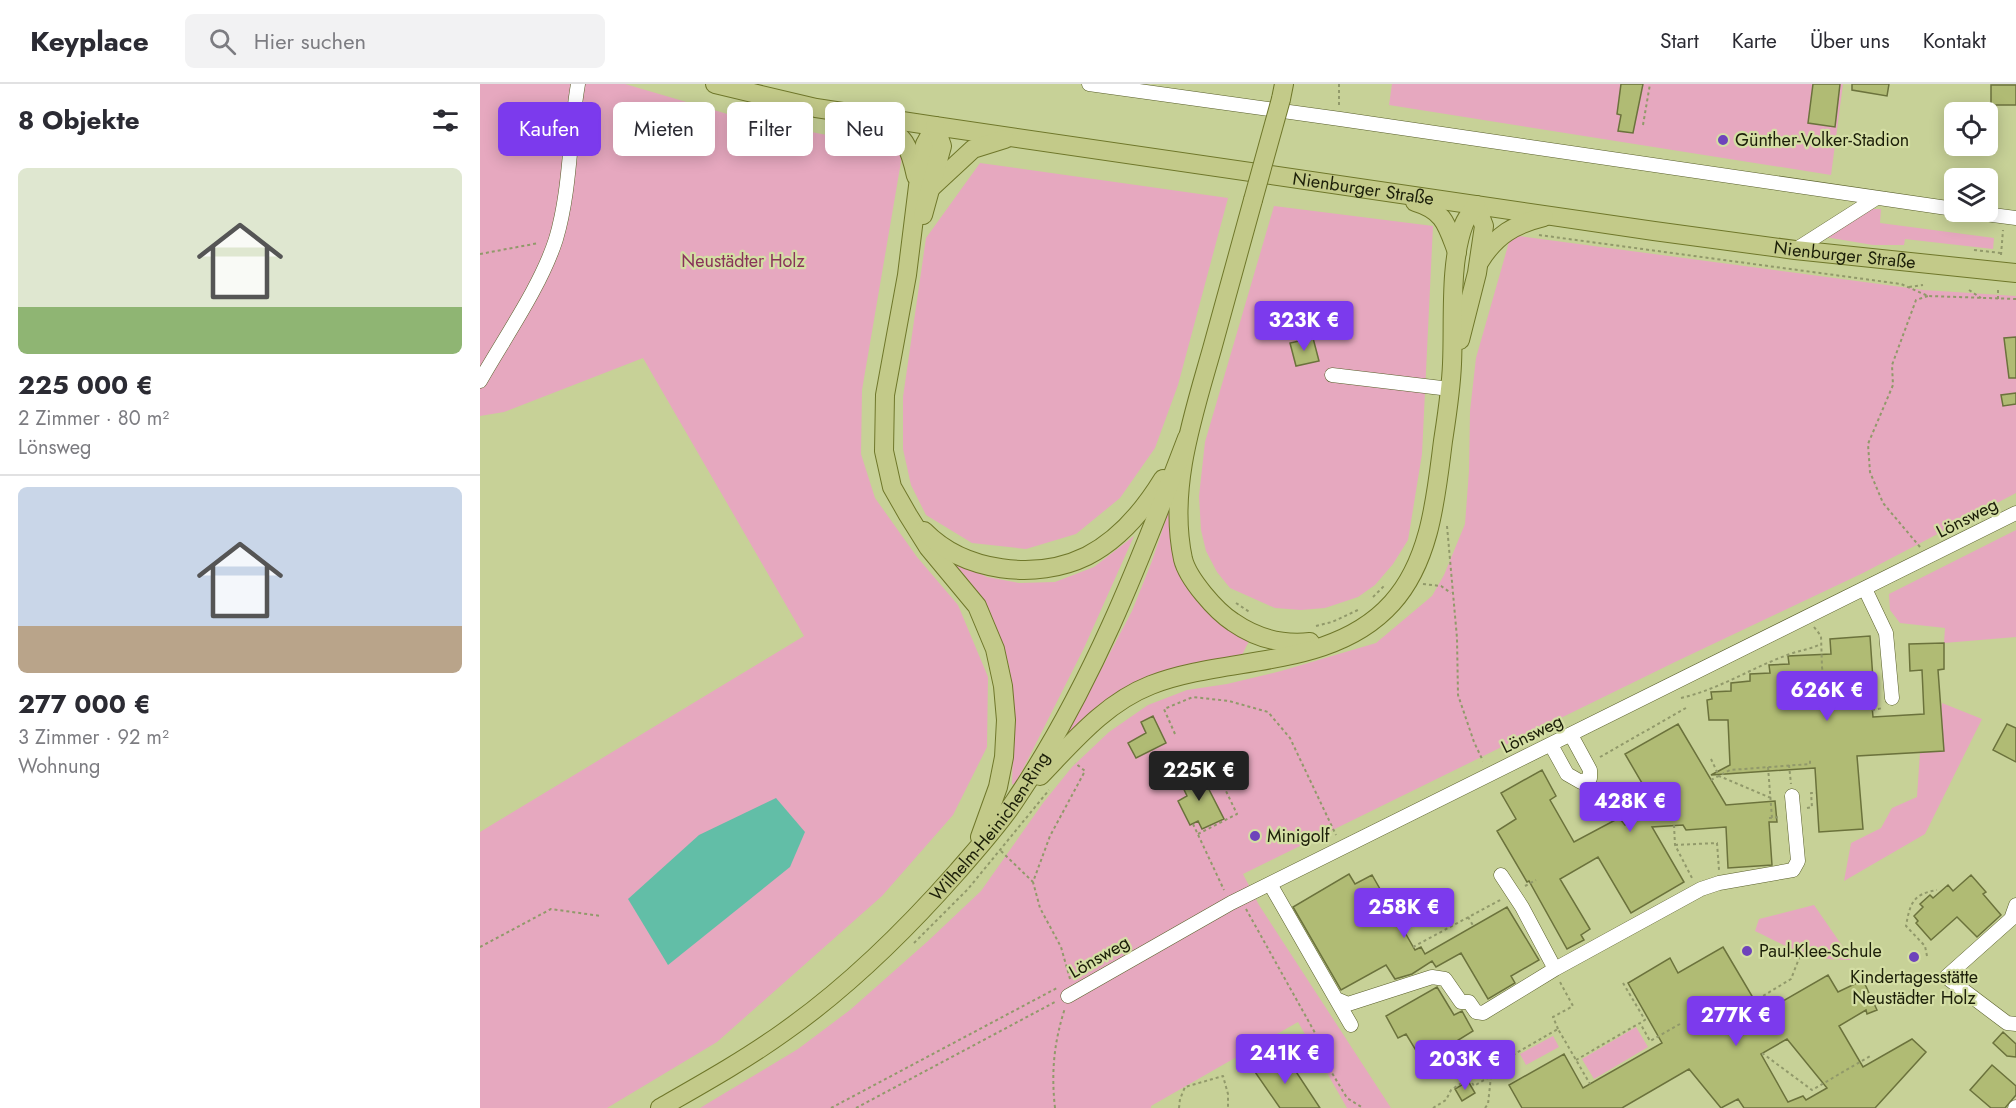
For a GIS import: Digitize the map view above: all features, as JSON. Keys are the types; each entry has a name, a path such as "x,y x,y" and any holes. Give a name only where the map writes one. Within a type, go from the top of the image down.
{"main road":[{"name":"Nienburger Straße","path":"715,84 825,108"},
{"path":"1282,92 1187,438 1179,528 1184,561 1205,596 1224,617 1240,627 1256,635 1296,644 1356,631"},
{"name":"Nienburger Straße","path":"905,121 1795,250 2016,273"},
{"path":"935,126 942,146 924,188 907,275 885,395 884,451 892,487 928,547 977,606 995,649 1003,686 1006,720 1004,757 998,787 974,852"},
{"path":"924,188 973,149 1010,137"},
{"path":"905,143 911,152 924,188"},
{"path":"1379,190 1434,209 1445,220 1457,252"},
{"path":"1013,804 1101,714 1148,686 1184,673 1315,649 1356,631 1372,621 1392,603 1407,583 1420,555 1436,499 1452,366 1457,252 1465,223 1476,205"},
{"path":"1452,366 1479,261 1484,226 1476,205"},
{"path":"1479,261 1494,241 1506,231 1530,220 1551,216"},
{"path":"908,515 931,539 957,555 985,566 1020,569 1052,567 1085,556 1110,541 1134,520 1156,490 1187,438"},
{"name":"Wilhelm-Heinichen-Ring","path":"660,1108 785,1032 856,975 926,907 1013,804 1055,738 1100,652 1144,551 1187,438"}],"street":[{"path":"480,381 537,282 555,239 569,180 578,84"},
{"path":"1089,84 1944,208"},
{"path":"1795,250 1875,199"},
{"path":"1332,375 1450,389"},
{"name":"Lönsweg","path":"1064,991 1236,901 2016,513"},
{"path":"1866,589 1886,633 1893,698"},
{"path":"1551,745 1567,774 1581,782 1590,778 1590,770 1571,735"},
{"path":"1336,999 1348,1004 1432,977 1445,980 1461,1002 1469,1002 1476,1012 1483,1013 1557,974 1698,890 1719,883 1793,870 1798,861 1792,795"},
{"path":"1501,875 1557,974"},
{"path":"1270,884 1351,1025"},
{"path":"2016,905 2011,919 1946,977 2007,1023 2016,1023"}],"path":[{"path":"1339,84 1340,119"},
{"path":"1642,125 1650,84"},
{"path":"1974,250 2001,253 2010,217"},
{"path":"1506,231 1901,284 1928,296"},
{"path":"480,254 555,239"},
{"path":"1909,287 1923,285"},
{"path":"1969,290 1981,298"},
{"path":"1928,557 1883,503 1870,472 1868,444 1893,385 1892,365 1916,300 1928,296 2016,299"},
{"path":"1447,526 1457,638 1458,696 1474,742 1490,775"},
{"path":"1425,575 1420,584 1441,586 1452,593"},
{"path":"1369,601 1387,582"},
{"path":"1230,599 1254,615"},
{"path":"1312,627 1332,622 1363,607"},
{"path":"1809,616 1821,636 1825,689"},
{"path":"1681,698 1712,690 1790,654 1821,644"},
{"path":"1175,734 1164,709 1193,697 1229,701 1268,712 1290,738 1343,848"},
{"path":"1587,764 1686,708"},
{"path":"1711,759 1719,776 1771,798"},
{"path":"1711,780 1730,770 1810,764 1810,759"},
{"path":"1033,882 1050,836 1085,771 1072,761"},
{"path":"1789,765 1792,795"},
{"path":"1768,767 1772,818"},
{"path":"1586,779 1611,823"},
{"path":"969,889 1054,785"},
{"path":"1198,834 1237,814 1225,789"},
{"path":"1193,824 1319,1040 1332,1073 1347,1098 1363,1108"},
{"path":"1674,825 1675,845 1698,890"},
{"path":"1675,845 1717,843 1719,883"},
{"path":"1000,850 1033,882 1040,908 1061,947 1070,981"},
{"path":"1413,947 1536,880"},
{"path":"1928,956 1925,946 1906,926 1909,906 1925,892 1937,890"},
{"path":"480,946 551,909 601,916"},
{"path":"1468,917 1474,927"},
{"path":"1758,999 1791,978 1800,956"},
{"path":"1557,974 1573,1006 1553,1017 1590,1084"},
{"path":"1576,1060 1645,1020 1623,983"},
{"path":"831,1108 1064,991"},
{"path":"856,1108 1064,991"},
{"path":"1054,1108 1055,1038 1064,991"},
{"path":"1640,1023 1650,1041 1680,1024"},
{"path":"1485,1108 1488,1104 1492,1067 1558,1029"},
{"path":"1762,1053 1812,1090 1872,1055"},
{"path":"1179,1108 1185,1087 1223,1076 1228,1094 1228,1108"},
{"path":"1433,1107 1446,1100 1450,1090 1469,1078 1474,1086 1491,1076"}],"green space":[{"name":"Neustädter Holz","path":"480,84 625,84 686,102 613,102 613,156 715,156 715,110 727,114 727,156 813,156 813,132 825,135 825,156 902,156 862,390 861,454 875,498 917,557 958,605 988,677 987,747 953,815 882,896 717,1042 607,1108 480,1108 480,832 804,636 643,358 504,412 480,416"},
{"name":"Günther-Volker-Stadion","path":"1392,84 1843,84 1831,175 1389,105"},
{"path":"980,163 1228,198 1178,385 1155,448 1120,498 1076,534 1026,549 972,543 926,515 911,485 903,449 903,397 926,238"},
{"path":"1274,206 1433,226 1422,454 1408,540 1393,564 1375,585 1358,597 1325,608 1301,610 1275,608 1230,588 1217,572 1206,551 1201,530 1199,496 1205,442"},
{"path":"1872,209 1881,209 1880,223 1994,238 1993,249 1905,239 1904,245 1873,245 1825,237"},
{"path":"1511,235 1924,290 2016,296 2016,493 1863,573 1675,662 1243,874 1259,905 1391,1108 1347,1108 1298,1022 1151,1108 700,1108 798,1049 850,1010 928,941 981,891 1043,803 1072,767 1109,732 1148,705 1187,690 1227,684 1281,671 1376,643 1432,596 1444,575 1465,524 1470,411 1476,358"},
{"path":"1172,501 1172,544 1177,564 1250,639 1241,657 1205,663 1065,738 1132,611"},
{"path":"2016,530 2016,637 1944,643 1945,628 1900,623 1890,610 1889,594"},
{"path":"1134,536 1084,648 1015,785 1012,784 1014,716 1009,665 989,609 945,555 987,577 1019,583 1055,582 1094,567"},
{"path":"1942,703 1982,719 1925,834 1844,881 1851,843 1881,828 1892,808 1917,797 1920,752 1941,711"},
{"path":"1814,905 1852,960 1837,960 1802,953 1755,931 1759,919"},
{"path":"1636,1027 1648,1047 1594,1079 1582,1059"},
{"path":"1553,1036 1559,1047 1526,1065 1520,1054"}],"water":[{"path":"776,798 805,832 790,867 668,965 628,899 699,835"}],"building":[{"path":"1621,84 1643,84 1633,133 1618,131 1621,115 1617,114"},
{"path":"1813,84 1840,84 1835,127 1808,123"},
{"path":"1852,84 1889,84 1887,96 1852,90"},
{"path":"1991,85 2016,85 2016,105 1998,105 1998,102 1991,102"},
{"path":"2016,337 2016,378 2009,378 2004,338"},
{"path":"1313,338 1319,361 1296,366 1290,343"},
{"path":"2016,393 2016,404 2003,406 2001,395"},
{"path":"1870,636 1874,694 1871,694 1873,717 1924,714 1922,670 1910,671 1909,644 1944,643 1944,669 1938,670 1944,751 1857,756 1863,829 1819,832 1815,768 1711,775 1730,765 1728,720 1709,720 1707,700 1712,699 1711,692 1731,691 1731,683 1750,681 1750,674 1770,673 1769,665 1789,664 1788,656 1831,654 1830,639"},
{"path":"1153,716 1166,743 1136,758 1128,743 1146,733 1141,722"},
{"path":"1678,724 1726,805 1775,801 1777,822 1769,822 1772,865 1728,868 1726,827 1686,830 1683,825 1652,827 1684,882 1631,913 1598,857 1560,879 1590,929 1581,935 1584,940 1567,949 1529,881 1527,882 1497,831 1516,819 1501,793 1542,770 1556,796 1550,800 1574,842 1619,818 1625,825 1656,807 1625,754"},
{"path":"2007,724 2016,728 2016,762 1993,750"},
{"path":"1200,772 1224,819 1202,829 1198,821 1190,825 1178,801 1187,796 1180,781"},
{"path":"1349,874 1355,884 1372,875 1415,950 1421,947 1425,954 1507,907 1539,960 1511,976 1515,983 1488,999 1461,953 1436,967 1432,961 1412,974 1395,979 1386,965 1341,990 1293,907"},
{"path":"1971,875 2001,915 1977,937 1957,917 1931,940 1916,923 1918,921 1914,916 1923,907 1920,904 1930,895 1933,898 1948,885 1953,891"},
{"path":"1723,947 1762,1013 1828,975 1838,992 1863,980 1877,1010 1867,1014 1866,1010 1839,1026 1863,1067 1912,1039 1926,1052 1875,1108 1744,1108 1738,1099 1721,1108 1689,1069 1622,1108 1522,1108 1509,1085 1564,1054 1583,1088 1662,1043 1628,983 1670,958 1678,973","holes":["1787,1039 1827,1088 1806,1100 1803,1096 1788,1102 1761,1054"]},
{"path":"1437,987 1454,1015 1462,1011 1473,1031 1423,1062 1406,1034 1398,1038 1386,1016"},
{"path":"2003,1032 2016,1044 2016,1057 2007,1056 1993,1043"},
{"path":"1285,1055 1320,1108 1280,1108 1253,1069"},
{"path":"1992,1065 2016,1086 2016,1095 2005,1108 1991,1108 1970,1090"},
{"path":"1468,1081 1475,1093 1462,1101 1455,1089"}],"place":[{"name":"Günther-Volker-Stadion","path":"1723,140"},
{"name":"Minigolf","path":"1255,836"},
{"name":"Paul-Klee-Schule","path":"1747,951"},
{"name":"Kindertagesstätte Neustädter Holz","path":"1914,957"}]}
